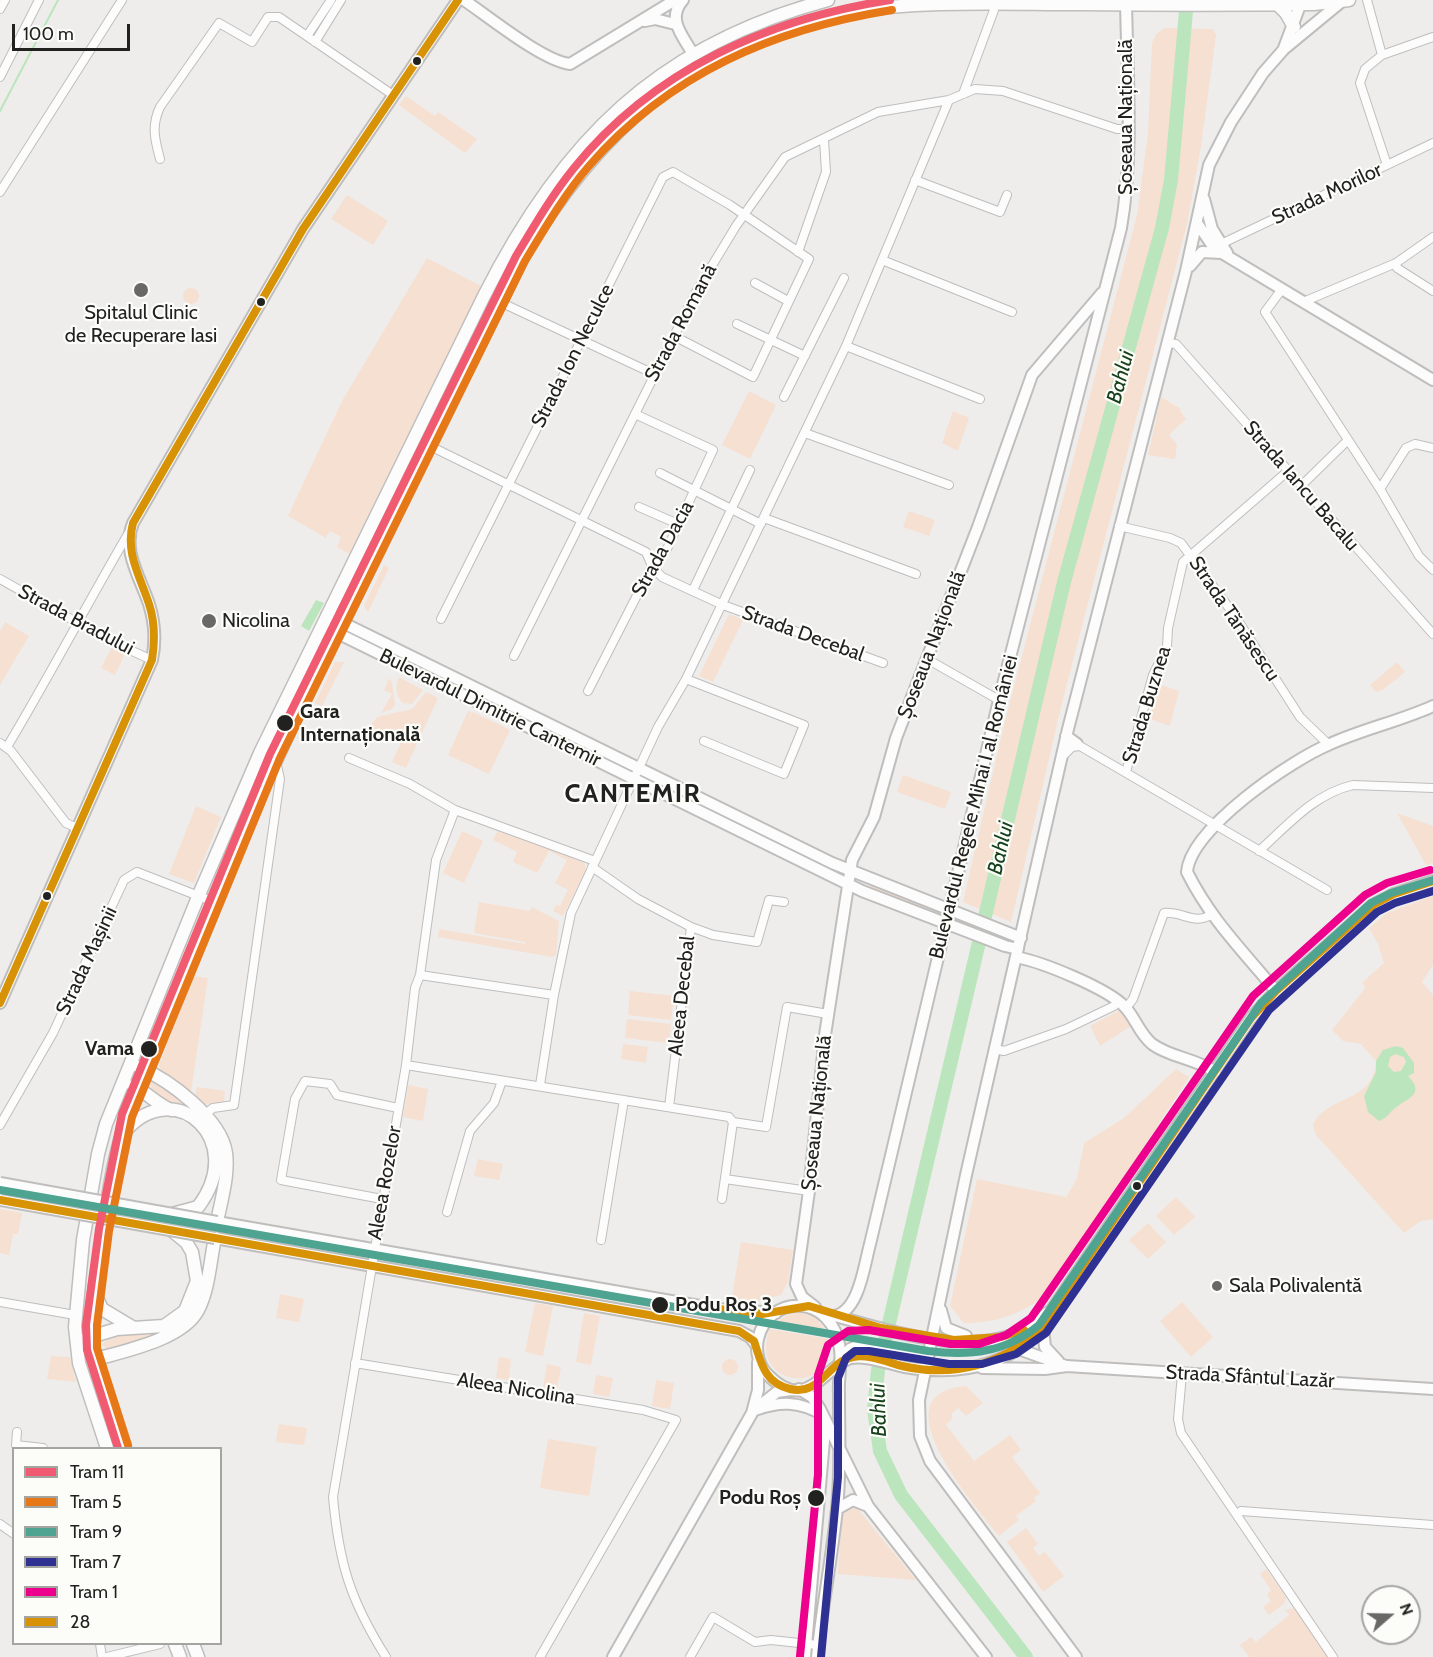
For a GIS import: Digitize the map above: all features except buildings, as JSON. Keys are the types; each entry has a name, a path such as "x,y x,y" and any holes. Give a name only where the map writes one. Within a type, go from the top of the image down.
{"main road":[{"path":"128,534 303,229 458,0"},
{"path":"464,0 561,63 570,64 675,0"},
{"path":"682,0 676,10 675,24 693,54"},
{"path":"106,1447 86,1385 75,1340 75,1315 83,1240 98,1154 106,1124 198,897 260,753 488,287 530,212 553,179 602,124 644,87 693,54 765,19 828,0"},
{"path":"124,1447 96,1359 92,1337 94,1293 121,1135 214,902 275,759 500,302 546,217 586,163 632,116 705,65 777,32 849,12 919,4 1126,2 1277,4 1345,1"},
{"path":"1076,1657 938,1472 925,1451 920,1436 918,1413 926,1364 1066,736 1186,271 1209,165 1231,122 1263,73 1284,49 1345,1"},
{"name":"Șoseaua Națională","path":"820,1311 802,1297 796,1284 809,1191 828,1014 849,870 874,817 890,756 1032,375 1092,308 1106,288 1128,189 1126,2"},
{"path":"1284,49 1294,27 1301,2"},
{"path":"1277,4 1286,13 1294,27"},
{"path":"634,27 655,19 675,24"},
{"path":"1203,192 1212,229 1224,252"},
{"path":"1197,223 1214,248 1433,380"},
{"path":"1186,271 1195,257 1202,252 1224,252"},
{"name":"Bulevardul Regele Mihai I al României","path":"834,1316 843,1314 851,1306 863,1270 999,700 1106,288"},
{"name":"Strada Bradului","path":"0,1003 152,660 154,630 149,606 132,563 128,534"},
{"name":"Bulevardul Dimitrie Cantemir","path":"325,621 636,774 846,883 1005,946 1019,948"},
{"path":"1276,991 1234,945 1212,914 1187,872 1192,852 1215,825 1274,776 1328,744 1433,705"},
{"path":"1066,736 1077,744"},
{"name":"Bulevardul Dimitrie Cantemir","path":"636,774 849,870 1009,933 1019,948"},
{"path":"979,1368 1019,1348 1043,1328 1053,1308 1251,1018 1276,991 1372,905 1394,894 1433,882"},
{"path":"1019,948 1126,1003 1138,1031 1151,1043 1170,1054 1198,1062 1215,1072"},
{"path":"130,1064 146,1070 190,1100 221,1137 217,1222"},
{"path":"123,1082 139,1089 160,1106 192,1117 204,1126 221,1152 216,1175 203,1201 198,1207 189,1211 171,1214"},
{"path":"121,1135 143,1114 172,1111"},
{"path":"0,1184 356,1248 717,1309 778,1313"},
{"path":"0,1200 738,1331 750,1337 757,1346"},
{"path":"75,1340 133,1327 147,1329 164,1326 193,1308 196,1281 192,1252 186,1242 170,1229"},
{"path":"96,1359 168,1336 183,1328 193,1308 214,1238"},
{"path":"94,1293 102,1309 133,1327"},
{"path":"941,1297 942,1317 946,1328 988,1340"},
{"path":"613,1657 754,1411 758,1389 757,1346 763,1326 778,1313 794,1306 861,1323 932,1337 988,1340 1026,1329 1053,1308"},
{"path":"817,1657 837,1509 840,1446 840,1363 836,1334 820,1311"},
{"path":"1043,1328 1046,1347 1062,1364"},
{"name":"Strada Sfântul Lazăr","path":"988,1340 1019,1348 1062,1364 1182,1374 1433,1389"},
{"path":"754,1411 777,1392 819,1384 850,1349 861,1345 908,1354 926,1364"},
{"path":"840,1363 856,1357 905,1367 926,1364"},
{"path":"759,1360 774,1381 797,1389 812,1398 840,1446 868,1506 986,1657"},
{"name":"Strada Sfântul Lazăr","path":"926,1364 1045,1369 1062,1364"},
{"path":"754,1411 777,1402 810,1408 823,1415"},
{"path":"805,1657 825,1429 823,1415"},
{"path":"837,1509 854,1500 868,1506"}],"street":[{"path":"0,9 5,0"},
{"path":"0,77 39,0"},
{"path":"0,192 122,0"},
{"path":"307,36 331,0"},
{"path":"315,42 341,0"},
{"path":"1367,0 1382,55"},
{"path":"963,94 994,10 993,3"},
{"path":"160,159 154,137 154,120 160,107 219,23 252,42 268,17 274,15 393,95"},
{"path":"1387,165 1360,82 1365,69 1382,55 1433,37"},
{"path":"949,100 975,89 1004,91 1117,129 1128,129"},
{"name":"Strada Romană","path":"514,656 654,374 719,253 785,157 878,112 949,100"},
{"name":"Strada Decebal","path":"636,774 658,727 686,679 723,605 846,346 949,100"},
{"path":"798,252 826,172 824,140"},
{"name":"Strada Morilor","path":"1224,252 1433,143"},
{"name":"Strada Ion Neculce","path":"441,619 666,174 678,174 744,214"},
{"path":"915,180 1000,212 1007,195"},
{"path":"674,336 753,377 809,260 744,214"},
{"path":"1303,302 1396,263 1433,237"},
{"path":"882,260 1012,312"},
{"path":"1396,263 1397,268 1433,291"},
{"path":"784,397 844,278"},
{"path":"755,283 788,301"},
{"path":"1282,289 1265,312 1380,489 1419,556 1433,570"},
{"path":"500,302 654,374"},
{"path":"737,324 805,356"},
{"name":"Strada Iancu Bacalu","path":"1168,342 1176,344 1433,634"},
{"path":"846,346 980,399"},
{"name":"Strada Dacia","path":"588,691 652,566 667,549 713,450 635,414"},
{"path":"805,432 949,485"},
{"path":"1301,486 1347,441"},
{"path":"1380,489 1406,448 1415,444 1433,448"},
{"path":"430,446 646,552 652,566 662,577 723,605"},
{"path":"693,590 733,510 750,470"},
{"name":"Strada Buznea","path":"1126,772 1153,675 1167,647 1168,628 1182,562 1288,471"},
{"path":"660,473 733,510 916,574"},
{"path":"639,507 678,524"},
{"name":"Strada Tănăsescu","path":"1119,526 1170,538 1181,543 1235,616 1300,717 1328,744"},
{"path":"77,828 66,823 3,745 44,685 76,622 128,534"},
{"name":"Strada Bradului","path":"0,579 76,622 152,660"},
{"name":"Strada Decebal","path":"723,605 884,663"},
{"path":"927,659 999,700"},
{"path":"686,679 804,725 784,774 704,741"},
{"path":"1063,756 1077,744 1327,890"},
{"name":"Aleea Decebal","path":"348,758 410,784 455,810 593,864 639,899 691,927 669,1107"},
{"path":"204,1115 213,1108 234,1105 280,779 275,759"},
{"path":"540,1085 554,995 569,921 593,864 636,774"},
{"path":"1259,851 1318,798 1341,788 1366,785 1433,788"},
{"name":"Aleea Rozelor","path":"386,1657 350,1590 336,1533 333,1497 406,1065 415,988 420,975 436,860 455,810"},
{"name":"Strada Mașinii","path":"0,1125 53,1033 124,880 136,872 214,902"},
{"path":"691,927 713,935 757,942 769,900 784,902"},
{"path":"995,1049 1004,1051 1066,1029 1114,1006 1126,1003 1164,913 1196,920 1204,919 1212,914"},
{"path":"420,975 554,995"},
{"path":"406,1065 729,1117 733,1122 766,1127 787,1007 828,1014"},
{"path":"382,1199 281,1180 295,1099 305,1081 330,1084 337,1095 398,1107"},
{"path":"447,1212 470,1131 494,1103 502,1081"},
{"path":"601,1240 624,1100"},
{"path":"722,1199 733,1122"},
{"path":"725,1179 809,1191"},
{"path":"0,1302 75,1315"},
{"name":"Aleea Nicolina","path":"355,1363 643,1410 676,1420 540,1657"},
{"path":"1182,1374 1178,1419 1181,1433 1333,1657"},
{"path":"17,1432 16,1445 30,1447"},
{"path":"1238,1514 1241,1511 1433,1525"},
{"path":"690,1657 712,1617 755,1642 771,1640 818,1645"},
{"path":"107,1657 156,1645"}],"shaded area":[{"path":"1165,28 1213,29 1216,35 1201,146 1187,224 1063,699 1011,922 963,902 1004,725 1137,215 1148,133 1152,43 1156,34"},
{"path":"406,96 435,116 438,112 477,139 465,153 399,105"},
{"path":"347,195 388,221 373,245 331,219"},
{"path":"427,258 481,286 349,554 337,547 341,537 330,531 326,538 288,516 342,401"},
{"path":"191,288 199,296 191,304 183,296"},
{"path":"749,391 776,405 750,459 722,445"},
{"path":"1161,397 1181,409 1186,419 1169,435 1177,444 1175,459 1148,455"},
{"path":"953,411 969,418 958,451 942,443"},
{"path":"909,511 935,520 929,536 903,527"},
{"path":"384,565 389,568 368,612 364,606"},
{"path":"316,600 324,603 309,631 301,626"},
{"path":"729,614 743,620 713,682 699,676"},
{"path":"5,622 29,636 0,685 0,631"},
{"path":"361,638 621,764 619,767 360,641"},
{"path":"112,647 125,654 115,675 101,668"},
{"path":"335,662 344,662 322,706 315,703"},
{"path":"1397,662 1405,672 1384,689 1376,692 1370,685"},
{"path":"399,677 423,690 412,704 403,703 399,698 397,688"},
{"path":"389,678 395,704 392,709 381,713 392,694 384,690"},
{"path":"1158,684 1179,691 1170,726 1150,719"},
{"path":"426,692 438,698 406,768 392,762 402,740 378,730 374,737 364,734 377,717 412,709"},
{"path":"468,711 472,712 467,722 473,712 510,730 489,774 448,755"},
{"path":"903,775 951,792 945,809 897,792"},
{"path":"652,779 828,863 826,867 651,782"},
{"path":"196,806 221,817 194,883 169,874"},
{"path":"1397,813 1433,826 1433,863 1426,865"},
{"path":"498,830 577,858 585,864 586,870 563,916 553,911 556,905 560,906 568,890 555,883 567,860 549,851 537,873 513,862 517,852 493,840"},
{"path":"462,831 483,841 464,883 443,873"},
{"path":"871,884 929,907 927,911 870,888"},
{"path":"1433,896 1433,965 1422,982 1433,995 1433,1219 1421,1221 1404,1233 1316,1135 1313,1125 1328,1108 1359,1092 1373,1075 1376,1061 1361,1044 1343,1041 1332,1030 1366,987 1362,983 1384,963 1378,944 1369,928 1387,913"},
{"path":"479,902 530,911 532,907 559,921 556,955 552,957 438,937 439,929 525,944 525,942 474,933"},
{"path":"193,976 208,978 191,1092 187,1093 161,1072 159,1065"},
{"path":"630,991 674,996 671,1020 628,1015"},
{"path":"1122,1009 1131,1026 1100,1046 1090,1026"},
{"path":"627,1019 671,1024 669,1043 625,1038"},
{"path":"623,1044 648,1047 646,1063 621,1059"},
{"path":"1396,1046 1403,1048 1414,1063 1414,1073 1408,1076 1413,1082 1415,1092 1379,1121 1368,1112 1364,1096 1376,1072 1376,1061 1383,1050","holes":["1395,1054 1404,1057 1406,1062 1401,1071 1394,1072 1388,1066 1390,1057"]},
{"path":"1176,1069 1189,1077 1117,1189 1038,1301 1002,1318 964,1323 950,1306 977,1179 1066,1197 1077,1179 1084,1143 1124,1118"},
{"path":"152,1079 157,1079 190,1107 172,1104 162,1099 150,1085"},
{"path":"408,1085 428,1089 423,1121 403,1117"},
{"path":"197,1087 225,1091 224,1102 204,1105 194,1099"},
{"path":"478,1159 503,1164 499,1180 474,1176"},
{"path":"1176,1197 1195,1217 1174,1235 1156,1216"},
{"path":"0,1209 22,1213 18,1234 13,1234 9,1255 0,1253"},
{"path":"1148,1223 1166,1242 1148,1259 1129,1240"},
{"path":"741,1242 793,1250 788,1282 781,1295 743,1305 726,1304 732,1296"},
{"path":"280,1294 304,1299 299,1322 276,1318"},
{"path":"1182,1302 1213,1337 1191,1357 1160,1321"},
{"path":"535,1303 553,1306 543,1356 525,1352"},
{"path":"799,1312 815,1317 825,1330 776,1322"},
{"path":"584,1313 600,1316 591,1365 576,1362"},
{"path":"770,1329 829,1339 827,1358 819,1371 807,1377 793,1378 780,1373 770,1363 766,1348"},
{"path":"118,1333 148,1335 149,1337 108,1350 102,1344"},
{"path":"51,1356 70,1357 76,1382 47,1379"},
{"path":"499,1357 511,1359 509,1380 496,1378"},
{"path":"730,1359 736,1361 738,1367 736,1373 730,1375 724,1373 722,1367 724,1361"},
{"path":"547,1364 561,1367 557,1389 543,1387"},
{"path":"596,1375 613,1378 609,1397 593,1394"},
{"path":"656,1380 674,1383 670,1409 652,1406"},
{"path":"966,1386 983,1403 966,1416 958,1408 952,1413 952,1419 946,1425 974,1461 1010,1435 1021,1450 1012,1457 1040,1493 1034,1498 1036,1501 1016,1516 1019,1520 999,1536 954,1477 930,1429 930,1408 940,1393"},
{"path":"279,1424 307,1428 304,1445 276,1442"},
{"path":"548,1439 597,1447 589,1496 540,1488"},
{"path":"856,1507 916,1580 838,1574 842,1515 849,1508"},
{"path":"1026,1528 1038,1544 1033,1548 1039,1556 1045,1552 1064,1576 1043,1592 1007,1542"},
{"path":"1266,1569 1286,1597 1284,1604 1269,1615 1263,1607 1271,1601 1267,1594 1271,1590 1260,1574"},
{"path":"1295,1608 1328,1657 1249,1657 1240,1645 1251,1637 1256,1642 1289,1615 1285,1610"}],"waterway":[{"name":"Nicolina","path":"0,111 58,0"},
{"name":"Bahlui","path":"1026,1657 901,1495 880,1451 874,1409 878,1370 1064,582 1162,228 1171,180 1187,0"}],"tram line":[{"name":"11","path":"118,1447 87,1350 86,1325 99,1229 122,1114 270,754 516,256 574,168 605,133 640,103 677,77 716,54 800,20 890,0"},
{"name":"5","path":"128,1445 97,1348 97,1325 109,1231 132,1117 280,758 525,261 563,200 589,166 653,105 689,81 765,43 848,18 892,10"},
{"name":"1","path":"800,1656 818,1475 818,1375 828,1345 848,1331 869,1330 951,1344 979,1344 1006,1335 1031,1318 1253,996 1365,895 1387,883 1430,870"},
{"name":"9","path":"0,1190 928,1351 958,1353 1000,1347 1013,1342 1039,1325 1261,1003 1371,903 1391,893 1433,880"},
{"name":"7","path":"821,1657 838,1477 838,1378 846,1358 855,1351 869,1351 949,1364 982,1364 1016,1354 1046,1333 1269,1010 1377,912 1395,903 1433,891"}],"transit line":[{"name":"28","path":"0,1003 152,660 154,639 152,618 132,554 133,523 303,229 458,0"},
{"name":"28","path":"0,1200 739,1331 754,1341 769,1377 774,1382 790,1389 809,1388 844,1360 859,1356 921,1369 959,1369 977,1365 1011,1351 1041,1327 1251,1018 1276,991 1373,905 1394,894 1433,881"},
{"name":"28","path":"710,1308 762,1314 809,1306 881,1328 954,1340 1001,1337 1024,1330"}],"place":[{"name":"Spitalul Clinic de Recuperare Iasi","path":"141,290"},
{"name":"Nicolina","path":"209,621"},
{"name":"Gara Internațională","path":"285,723"},
{"name":"Vama","path":"149,1049"},
{"name":"Sala Polivalentă","path":"1217,1286"},
{"name":"Podu Roș 3","path":"660,1305"},
{"name":"Podu Roș","path":"816,1498"}],"district":[{"name":"CANTEMIR","path":"633,794"}]}
